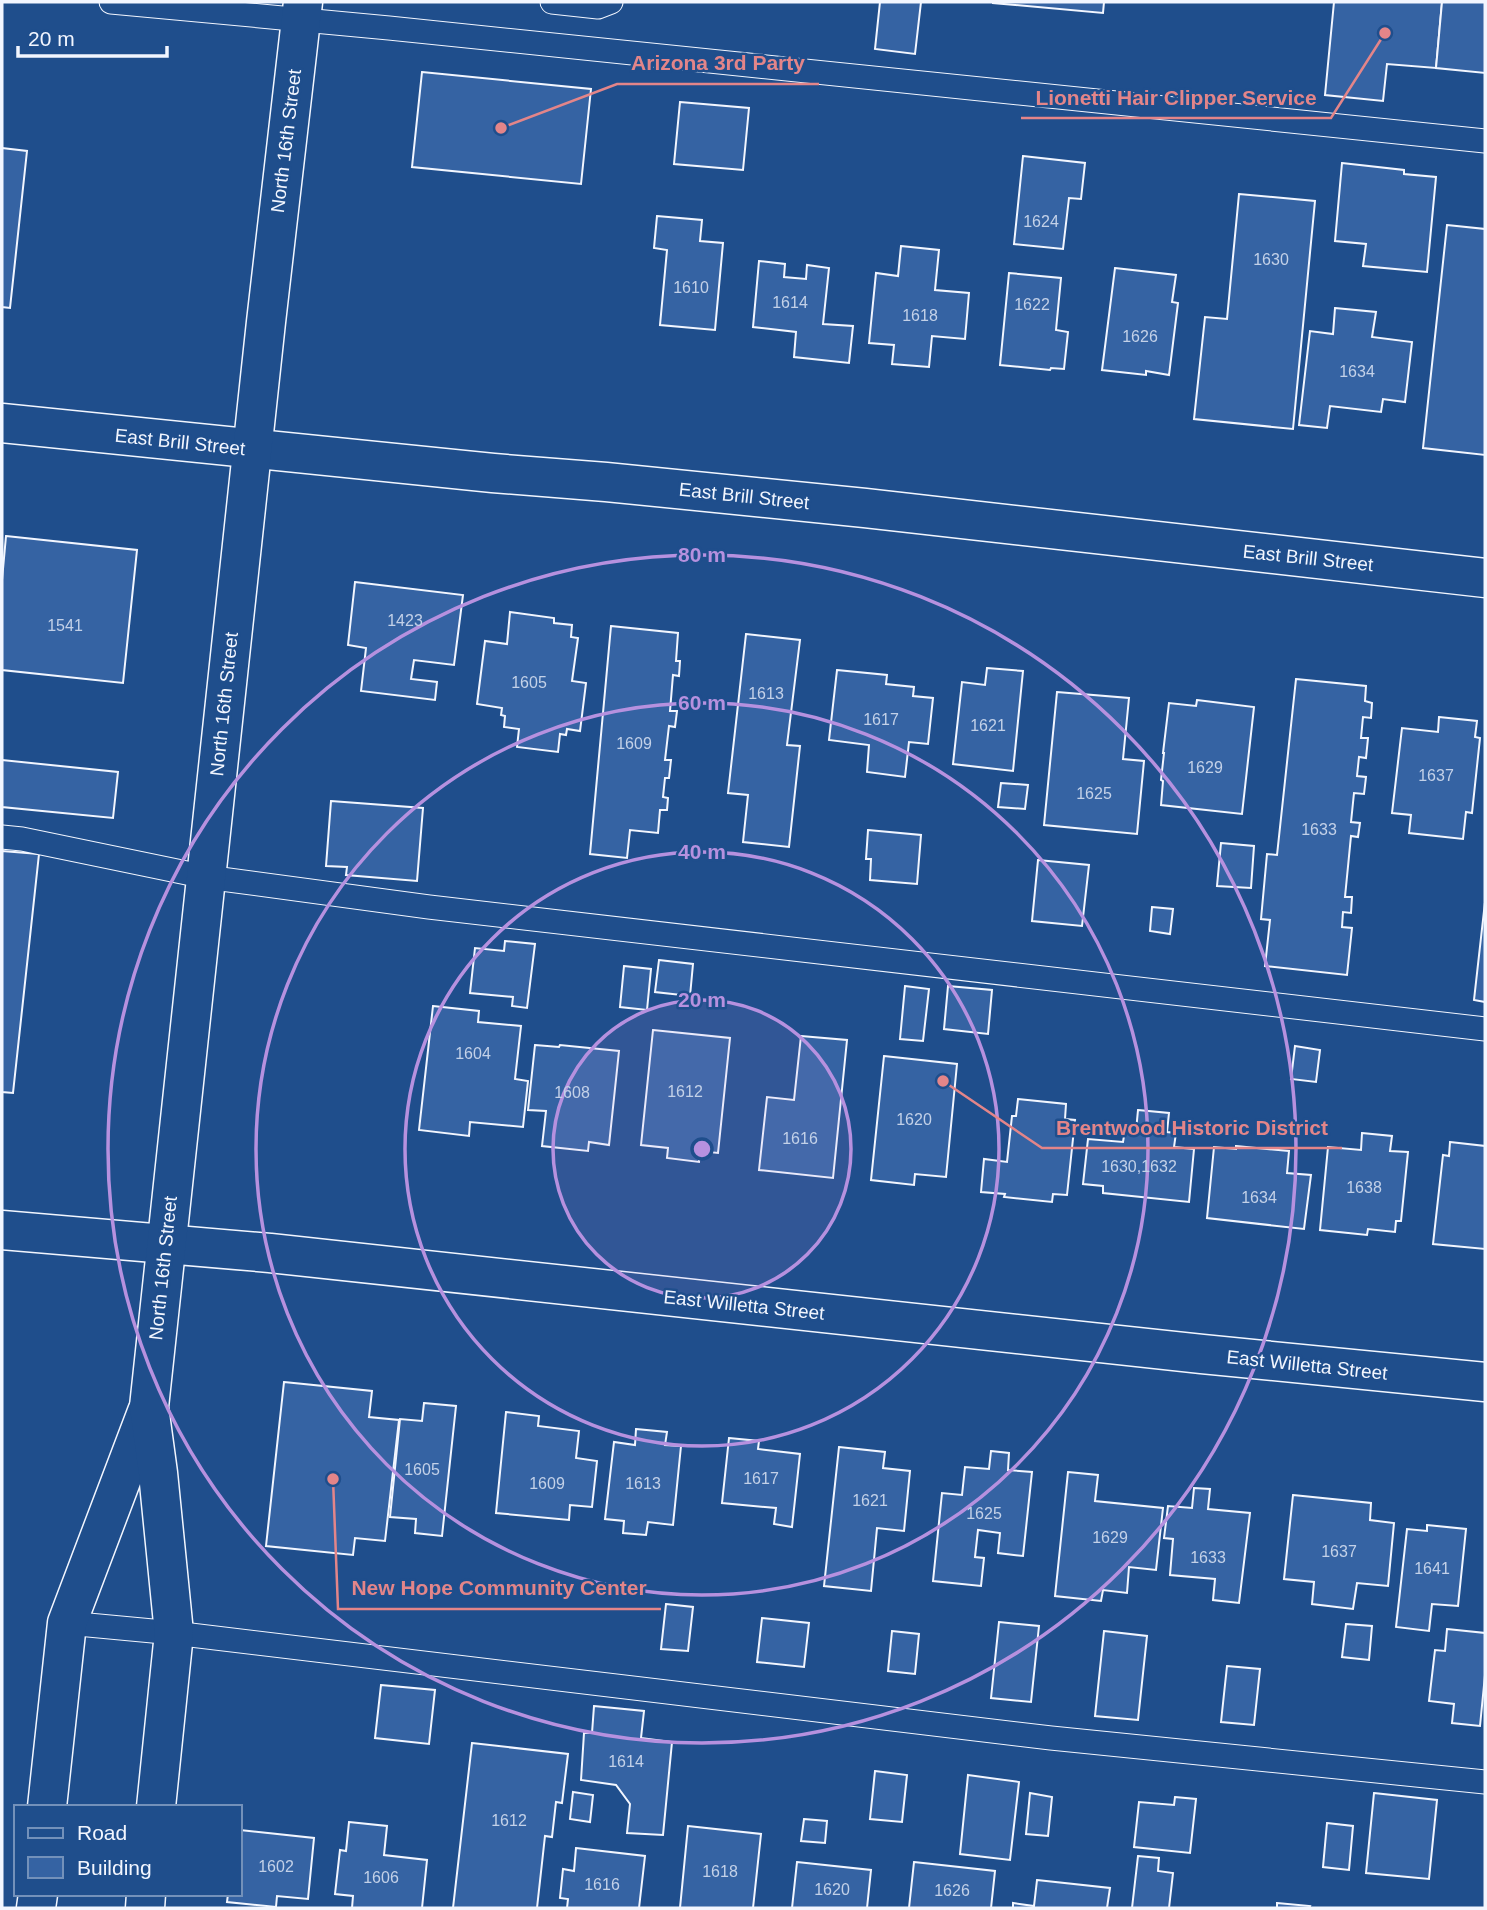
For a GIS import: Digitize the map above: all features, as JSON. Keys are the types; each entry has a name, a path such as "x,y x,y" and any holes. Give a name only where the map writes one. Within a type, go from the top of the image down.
{"street":[{"name":"North 16th Street","path":"156,1805 174,1633 149,1407 301,11"},
{"name":"East Brill Street","path":"2,424 865,508 1485,578"},
{"name":"East Willetta Street","path":"2,1230 270,1253 1189,1353 1485,1382"},
{"name":"North 16th Street","path":"47,1805 67,1623 149,1407"}],"lane":[{"path":"111,2 301,11 1485,141"},
{"path":"552,2 598,7 611,2"},
{"path":"2,837 206,877 457,910 1485,1029"},
{"path":"67,1623 174,1633 1051,1738 1485,1782"}],"building":[{"path":"880,2 921,2 915,54 875,49"},
{"path":"993,2 1104,2 1103,13"},
{"path":"1334,2 1442,2 1436,68 1387,64 1383,101 1325,95"},
{"path":"1442,2 1485,2 1485,73 1436,68"},
{"path":"422,72 591,89 581,184 412,167"},
{"path":"680,102 749,108 743,170 674,164"},
{"path":"2,148 27,151 10,308 2,307"},
{"path":"1023,156 1085,163 1081,199 1069,198 1063,249 1014,244"},
{"path":"1342,163 1404,170 1404,174 1436,177 1427,272 1363,266 1366,244 1335,241"},
{"path":"1239,194 1315,201 1293,429 1194,419 1205,317 1227,319"},
{"path":"657,216 702,220 700,241 723,243 715,330 660,325 667,250 654,248"},
{"path":"1447,225 1485,229 1485,455 1423,448"},
{"path":"901,246 939,250 935,290 969,293 965,339 932,336 929,367 892,364 894,345 869,343 876,273 898,276"},
{"path":"759,261 785,264 784,277 806,279 807,265 829,268 823,324 853,326 849,363 794,357 796,332 753,327"},
{"path":"1115,268 1176,275 1172,302 1178,303 1169,375 1146,371 1146,375 1102,370"},
{"path":"1009,273 1061,278 1056,330 1068,332 1064,369 1000,365"},
{"path":"1335,308 1376,312 1372,337 1412,342 1405,402 1383,399 1381,412 1330,406 1327,428 1299,425 1310,331 1333,334"},
{"path":"6,536 137,550 123,683 2,670 2,580"},
{"path":"355,582 463,595 454,665 414,660 411,679 437,682 435,700 361,691 366,648 348,645"},
{"path":"510,612 554,618 554,623 572,625 571,637 578,638 572,681 586,683 580,731 567,729 566,735 560,734 558,752 517,747 519,729 504,727 505,716 501,715 502,708 477,704 485,641 507,644"},
{"path":"611,626 678,633 676,661 680,661 679,676 673,675 670,711 677,711 675,727 669,726 665,760 671,760 663,797 668,798 667,810 660,810 658,833 630,830 627,858 590,854"},
{"path":"746,634 800,640 787,745 800,746 789,847 743,842 748,795 728,793"},
{"path":"987,668 1023,671 1013,771 953,764 962,682 985,685"},
{"path":"837,670 887,675 886,684 914,687 913,696 933,698 928,744 909,742 905,777 867,772 869,745 829,740"},
{"path":"1296,679 1366,686 1365,701 1372,703 1371,718 1363,717 1361,738 1368,738 1366,758 1359,757 1357,776 1366,777 1364,794 1354,793 1351,822 1360,823 1358,837 1351,836 1345,897 1352,897 1351,913 1343,912 1342,927 1352,928 1347,975 1265,966 1270,920 1261,919 1267,854 1277,855"},
{"path":"1057,692 1129,698 1123,759 1144,761 1137,834 1044,825"},
{"path":"1197,700 1254,707 1242,814 1161,805 1169,703 1196,706"},
{"path":"1439,717 1477,721 1475,737 1480,738 1472,813 1466,812 1463,839 1409,833 1411,815 1392,813 1402,728 1438,732"},
{"path":"2,760 118,772 113,818 2,807"},
{"path":"1001,783 1028,785 1025,809 998,807"},
{"path":"331,801 423,808 417,881 346,875 347,867 326,866"},
{"path":"868,830 921,835 917,884 870,880 871,859 866,859"},
{"path":"1221,843 1254,846 1251,888 1217,886"},
{"path":"2,851 39,854 13,1093 2,1092"},
{"path":"1038,860 1089,865 1082,926 1032,921"},
{"path":"1485,902 1485,1002 1474,1000"},
{"path":"1152,907 1173,909 1170,934 1150,931"},
{"path":"505,941 535,944 527,1008 512,1006 513,997 470,993 475,948 504,951"},
{"path":"659,960 693,964 690,996 655,992"},
{"path":"624,966 651,969 647,1010 620,1007"},
{"path":"905,986 929,989 923,1041 900,1039"},
{"path":"948,986 992,990 988,1034 944,1029"},
{"path":"433,1006 479,1011 478,1022 521,1026 515,1079 528,1081 523,1127 470,1122 469,1136 419,1130"},
{"path":"653,1030 730,1038 718,1153 700,1151 699,1162 667,1158 668,1148 641,1145"},
{"path":"801,1036 847,1040 833,1178 759,1170 767,1097 794,1100"},
{"path":"535,1045 619,1051 609,1145 589,1142 588,1151 542,1146 546,1111 528,1110"},
{"path":"1295,1046 1320,1050 1316,1082 1291,1079"},
{"path":"884,1056 957,1064 946,1177 915,1174 914,1185 871,1180"},
{"path":"1018,1099 1066,1104 1065,1119 1075,1120 1067,1195 1053,1194 1052,1202 981,1192 984,1159 1007,1162 1012,1116 1016,1116"},
{"path":"1138,1110 1169,1113 1167,1132 1176,1133 1174,1147 1194,1149 1189,1202 1103,1193 1103,1186 1083,1184 1088,1139 1123,1142 1125,1130 1136,1131"},
{"path":"1362,1133 1392,1136 1390,1151 1408,1152 1401,1221 1396,1221 1395,1232 1368,1229 1367,1235 1320,1230 1328,1147 1361,1150"},
{"path":"1450,1142 1485,1146 1485,1249 1433,1244 1443,1155 1449,1156"},
{"path":"1236,1146 1289,1151 1287,1173 1311,1175 1304,1229 1207,1218 1214,1147 1236,1149"},
{"path":"284,1382 372,1391 369,1417 399,1420 385,1541 355,1538 353,1555 266,1546"},
{"path":"424,1403 456,1406 442,1536 415,1533 416,1519 390,1517 400,1419 422,1421"},
{"path":"506,1412 539,1416 538,1426 579,1431 576,1458 597,1461 592,1507 570,1505 569,1520 496,1513"},
{"path":"636,1429 667,1432 665,1445 681,1446 673,1525 648,1522 646,1535 623,1533 624,1521 605,1519 614,1442 635,1445"},
{"path":"729,1438 759,1441 758,1449 800,1454 792,1527 774,1524 776,1508 722,1503"},
{"path":"839,1447 885,1452 883,1468 910,1471 904,1531 877,1528 871,1591 824,1586"},
{"path":"991,1451 1009,1453 1008,1470 1032,1472 1023,1556 998,1553 1000,1533 978,1530 975,1557 984,1558 981,1586 933,1581 942,1493 962,1495 965,1467 989,1469"},
{"path":"1068,1472 1098,1475 1095,1501 1163,1508 1156,1570 1129,1567 1127,1593 1103,1590 1101,1601 1055,1596"},
{"path":"1194,1488 1210,1489 1208,1509 1250,1513 1239,1603 1213,1600 1215,1579 1170,1575 1173,1539 1164,1538 1168,1506 1192,1508"},
{"path":"1293,1495 1371,1503 1370,1520 1394,1523 1388,1586 1357,1583 1353,1609 1312,1604 1314,1582 1284,1579"},
{"path":"1427,1525 1466,1529 1458,1606 1432,1604 1429,1631 1396,1627 1407,1529 1427,1531"},
{"path":"666,1604 693,1607 688,1651 661,1649"},
{"path":"762,1618 809,1623 804,1667 757,1662"},
{"path":"999,1622 1039,1626 1031,1702 991,1698"},
{"path":"1346,1624 1372,1626 1369,1660 1342,1657"},
{"path":"1447,1629 1485,1633 1485,1675 1480,1726 1452,1723 1454,1704 1429,1701 1435,1650 1445,1651"},
{"path":"892,1631 919,1634 915,1674 888,1671"},
{"path":"1104,1631 1147,1636 1138,1720 1095,1716"},
{"path":"1227,1666 1260,1669 1254,1725 1221,1722"},
{"path":"381,1685 435,1690 429,1744 375,1738"},
{"path":"594,1706 644,1711 641,1738 672,1742 663,1835 627,1833 630,1804 616,1785 581,1780 584,1733 592,1733"},
{"path":"472,1743 568,1754 562,1803 556,1802 552,1837 545,1836 537,1908 453,1908"},
{"path":"875,1771 907,1775 902,1822 870,1819"},
{"path":"968,1775 1019,1782 1010,1860 960,1854"},
{"path":"573,1792 593,1795 590,1822 570,1819"},
{"path":"1030,1793 1052,1797 1048,1836 1026,1834"},
{"path":"1374,1793 1437,1800 1429,1879 1366,1873"},
{"path":"1175,1797 1196,1799 1190,1853 1134,1847 1139,1802 1174,1805"},
{"path":"804,1819 827,1821 825,1843 801,1841"},
{"path":"349,1822 387,1826 384,1855 427,1860 422,1908 352,1908 353,1896 335,1894 340,1850 346,1851"},
{"path":"1327,1823 1353,1826 1349,1870 1323,1867"},
{"path":"688,1826 761,1834 753,1908 680,1908"},
{"path":"242,1830 314,1838 308,1899 277,1896 276,1907 227,1902 228,1896 242,1896"},
{"path":"576,1848 645,1856 639,1908 567,1908 568,1899 560,1898 563,1869 574,1871"},
{"path":"1138,1856 1159,1858 1158,1871 1173,1873 1169,1908 1132,1908"},
{"path":"797,1862 871,1870 867,1908 792,1908"},
{"path":"914,1862 995,1871 991,1908 909,1908"},
{"path":"1037,1880 1110,1888 1107,1908 1013,1908 1013,1903 1034,1906"},
{"path":"1277,1903 1310,1906 1277,1908"}],"place":[{"name":"Lionetti Hair Clipper Service","path":"1385,33"},
{"name":"Arizona 3rd Party","path":"501,128"},
{"name":"Brentwood Historic District","path":"943,1081"},
{"name":"New Hope Community Center","path":"333,1479"}]}
